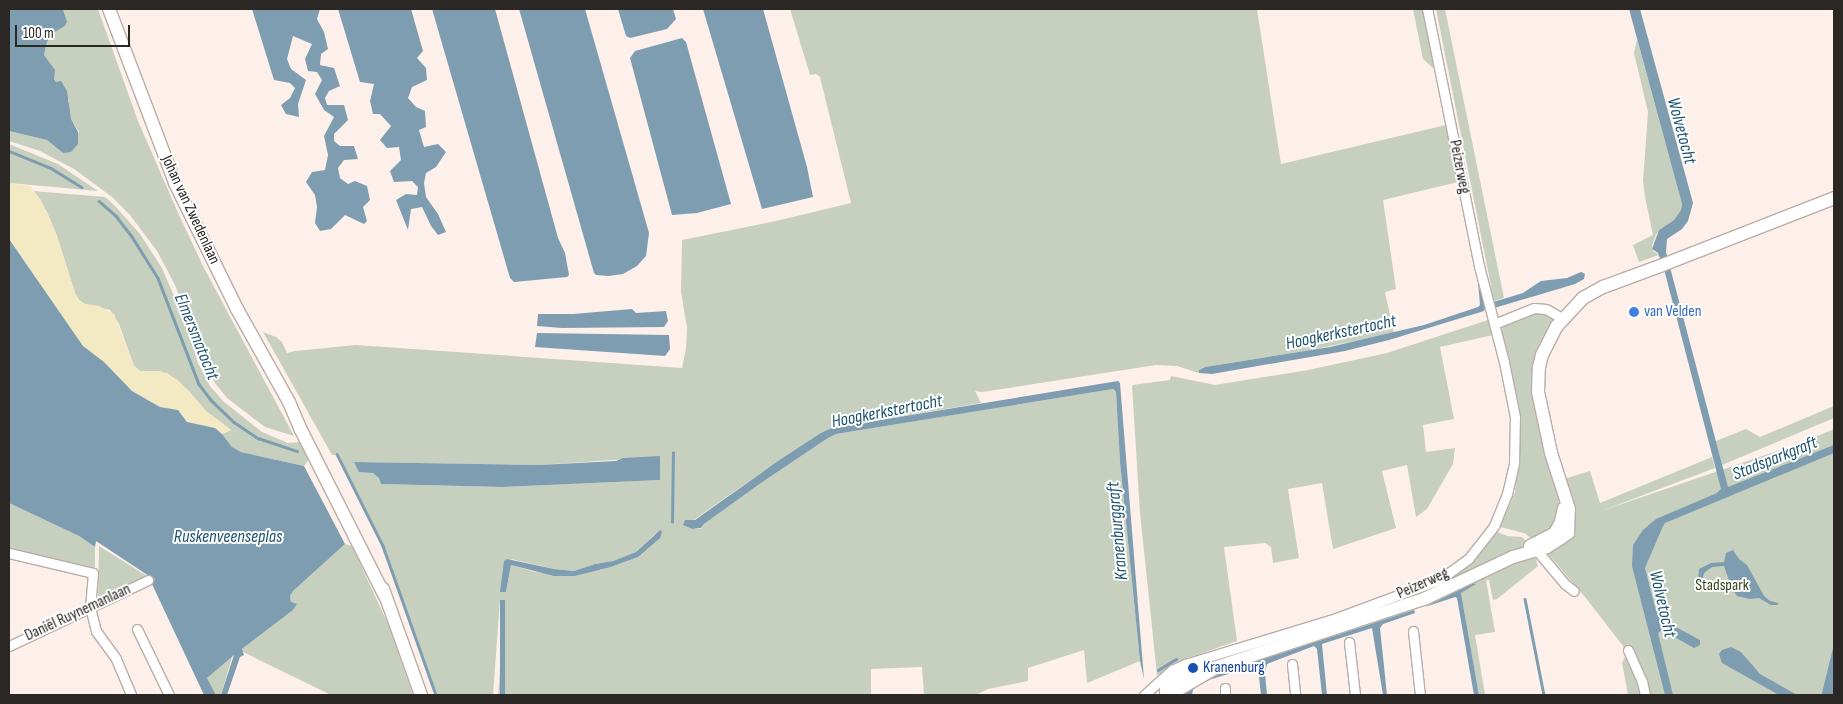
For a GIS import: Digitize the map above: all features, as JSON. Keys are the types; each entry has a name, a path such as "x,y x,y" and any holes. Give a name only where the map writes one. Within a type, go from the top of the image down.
{"street":[{"name":"Johan van Zwedenlaan","path":"109,9 175,183 238,309 289,402 301,430 385,596 421,695"},
{"name":"Peizerweg","path":"1167,693 1188,672 1217,667 1253,650 1439,580 1470,558 1482,544 1494,526 1507,494 1516,442 1514,409 1489,306 1426,9"},
{"name":"Peizerweg","path":"1144,695 1178,667 1253,650 1424,598 1535,547 1554,543 1568,532 1569,514 1546,433 1538,392 1539,367 1542,355 1562,319 1583,298 1596,290 1834,198"},
{"path":"1494,324 1534,308 1546,309 1562,319"},
{"path":"1535,547 1574,591"},
{"path":"9,553 92,573 90,608 96,631 116,660 131,695"},
{"name":"Daniël Ruynemanlaan","path":"9,646 148,580"},
{"path":"136,630 170,695"},
{"path":"1413,631 1420,695"},
{"path":"1349,642 1355,695"},
{"path":"1628,650 1642,681 1645,695"},
{"path":"1292,664 1295,695"}],"green space":[{"path":"63,9 98,9 138,121 179,215 204,268 294,436 265,427 227,398 215,383 203,361 174,283 157,251 130,215 112,197 74,169 40,151 9,141 9,131 47,140 63,153 79,132 68,110 69,100 54,79 44,55 47,42 67,22"},
{"path":"790,9 1257,9 1281,164 1446,125 1458,182 1383,200 1396,289 1385,292 1394,333 1311,350 1205,367 1199,370 1199,373 1177,366 1156,365 982,392 975,391 981,403 832,428 778,461 685,526 692,529 701,529 704,524 761,483 836,434 1112,389 1116,392 1120,462 1140,661 1087,683 1084,650 1028,668 1028,681 988,689 976,695 924,695 922,667 871,669 871,695 498,695 505,601 500,600 493,695 437,695 382,543 338,455 332,455 263,332 276,337 282,342 287,353 356,345 682,368 687,328 681,292 682,240 776,221 851,203 820,77 816,74 810,75","holes":["660,457 660,480 503,487 381,484 380,478 354,462 539,465","658,531 638,557 611,567 575,576 535,572 511,565 506,592 500,592 511,559 554,569 574,571 595,564 613,561 636,552"]},
{"path":"1413,9 1427,9 1436,64 1433,68 1423,59"},
{"path":"1436,9 1445,9 1504,298 1494,301"},
{"path":"1637,39 1682,204 1681,210 1674,220 1659,230 1656,235 1652,245 1653,251 1659,255 1639,262 1633,245 1653,235 1643,181 1648,112 1634,53"},
{"path":"9,144 58,164 98,191 9,183"},
{"path":"33,191 105,197 115,206 140,234 162,268 186,324 198,363 210,386 223,401 262,432 288,443 299,442 309,459 304,466 241,452 232,447 222,434 231,430 206,411 187,389 167,373 140,371 134,366 119,324 110,310 85,304 79,300 47,212"},
{"name":"Stadspark","path":"1543,313 1555,320 1532,378 1532,395 1561,511 1564,479 1590,471 1600,503 1712,457 1715,468 1601,511 1798,444 1834,429 1834,695 1643,695 1637,664 1585,597 1548,554 1550,552 1524,533 1500,527 1515,492 1520,432 1518,412 1501,334 1503,326 1530,315"},
{"path":"1488,320 1493,335 1440,347 1454,419 1423,425 1426,452 1455,448 1453,464 1427,509 1416,517 1407,465 1382,471 1396,528 1333,549 1322,483 1288,489 1299,558 1273,563 1271,547 1265,543 1224,547 1237,641 1173,663 1157,675 1140,513 1132,385 1170,380 1171,376 1215,385 1308,370 1387,353"},
{"path":"1834,406 1834,418 1722,465 1716,441 1746,429 1760,437"},
{"path":"9,503 79,536 95,547 95,571 9,549"},
{"path":"1497,532 1508,536 1522,537 1529,545 1449,579 1469,566"},
{"path":"345,544 352,546 388,624 413,695 331,695 243,652 242,649 293,610 296,604 291,603 290,596 293,591"},
{"path":"99,546 147,576 98,598"},
{"path":"1527,555 1535,556 1538,566 1497,599 1493,600 1489,580 1486,580 1495,632 1475,635 1485,695 1479,695 1461,593 1476,583 1425,606 1424,602"},
{"path":"233,654 221,695 216,695 207,678"},
{"path":"1625,657 1640,695 1628,695 1622,663"}],"sand":[{"path":"9,183 30,186 41,200 57,236 75,293 79,300 85,304 99,306 114,314 134,366 140,371 161,371 178,380 206,411 231,430 222,434 215,428 187,422 178,410 160,407 145,399 132,391 104,362 83,346 9,239"}],"water":[{"path":"9,9 63,9 67,22 47,42 44,55 55,70 54,79 56,82 61,81 67,91 71,119 78,132 78,144 71,152 63,153 47,140 9,131"},
{"path":"252,9 320,9 317,19 324,32 328,49 321,54 320,65 334,68 340,86 329,91 325,98 327,105 344,105 348,120 334,134 334,141 340,146 354,146 358,159 344,160 338,168 340,178 348,184 355,181 367,186 370,200 363,207 367,221 364,224 345,215 331,229 320,231 315,223 317,207 315,195 306,182 312,172 325,170 328,155 324,136 334,117 324,110 315,94 322,80 317,72 308,71 305,59 312,44 293,36 287,59 291,69 306,80 298,104 299,117 286,114 281,105 290,98 295,88 290,83 274,80"},
{"path":"338,9 411,9 423,51 417,58 426,68 427,80 412,87 408,98 416,107 425,111 426,127 419,130 424,147 438,144 446,152 436,167 426,173 424,183 426,197 438,214 446,232 438,235 431,226 422,207 411,209 408,230 396,200 406,194 417,195 418,187 412,181 394,182 390,171 401,160 399,147 387,148 380,140 391,126 380,114 373,114 370,101 374,84 360,82"},
{"path":"432,9 495,9 558,238 565,253 569,275 567,277 514,282 510,278"},
{"path":"519,9 585,9 649,233 646,256 637,266 623,274 609,276 596,275 594,273"},
{"path":"618,9 673,9 676,19 667,29 630,38 626,36"},
{"path":"703,9 763,9 807,167 813,197 762,209"},
{"path":"1629,9 1640,9 1693,203 1688,221 1682,229 1667,239 1666,252 1728,487 1834,445 1834,453 1665,523 1663,526 1645,568 1656,611 1661,619 1700,640 1700,645 1694,648 1662,630 1658,633 1673,695 1665,695 1632,566 1633,545 1643,530 1656,519 1717,493 1721,489 1665,273 1658,253 1652,249 1659,230 1674,220 1681,210 1682,204"},
{"path":"682,38 686,42 731,204 697,213 672,215 630,58 635,51"},
{"name":"Ruskenveenseplas","path":"9,239 83,346 104,362 132,391 160,407 178,410 187,422 215,428 232,447 241,452 304,466 345,544 293,591 290,596 291,602 297,604 293,610 242,649 244,655 240,657 227,695 221,695 234,655 207,678 216,695 204,695 151,582 155,580 96,541 95,547 79,536 9,503"},
{"path":"1581,272 1585,274 1584,279 1575,284 1491,309 1490,303 1523,293 1541,281 1567,278"},
{"path":"1478,282 1486,306 1484,311 1389,340 1345,351 1212,374 1199,373 1199,370 1205,367 1330,347 1424,325 1478,307 1480,305"},
{"path":"632,309 636,313 666,311 668,321 664,327 562,328 537,326 538,314 573,314"},
{"path":"537,333 669,335 670,349 665,356 535,347"},
{"path":"1118,381 1120,383 1144,679 1140,661 1120,462 1116,392 1113,389 836,434 761,483 701,528 692,529 683,525 685,520 695,520 778,461 832,428"},
{"path":"660,456 660,480 503,487 381,484 379,478 373,473 359,472 354,462 539,465 616,461 623,458"},
{"path":"660,530 662,532 660,538 638,557 611,567 575,576 554,576 511,565 506,592 500,592 504,561 507,559 554,569 574,571 595,564 613,561 636,552"},
{"path":"1733,550 1739,559 1747,565 1764,596 1770,601 1778,603 1778,605 1771,605 1759,598 1750,599 1737,596 1732,589 1724,566 1712,567 1704,573 1702,582 1698,582 1699,569 1711,563 1724,562 1726,553"},
{"path":"1473,583 1476,584 1461,593 1479,695 1474,695 1457,598 1455,597 1425,607"},
{"path":"500,600 505,600 505,695 500,695"},
{"path":"1414,610 1415,613 1383,624 1380,628 1387,695 1383,695 1372,628 1322,644 1327,695 1322,695 1317,649 1314,646 1267,664 1265,673 1267,695 1261,695 1258,668 1255,666 1202,682 1193,690 1192,695 1186,695 1187,690 1205,678"},
{"path":"1834,644 1834,695 1821,695 1822,693"},
{"path":"1731,647 1741,652 1760,674 1797,695 1779,695 1722,663 1719,654 1722,650"}],"waterway":[{"name":"Elmersmatocht","path":"9,151 51,168 82,187"},
{"name":"Elmersmatocht","path":"99,201 116,216 131,235 158,278 199,384 211,400 234,422 258,438 297,451"},
{"path":"672,522 673,453"},
{"name":"Elmersmatocht","path":"337,454 383,546 436,695"},
{"path":"1525,599 1544,695"},
{"name":"Kranenburggraft","path":"1158,670 1176,659"}],"place":[{"name":"van Velden","path":"1634,312"},
{"name":"Kranenburg","path":"1193,668"}],"water label":[{"name":"Wolvetocht","path":"1681,131"},
{"name":"Hoogkerkstertocht","path":"1341,333"},
{"name":"Hoogkerkstertocht","path":"887,412"},
{"name":"Stadsparkgraft","path":"1775,459"},
{"name":"Wolvetocht","path":"1662,604"}]}
